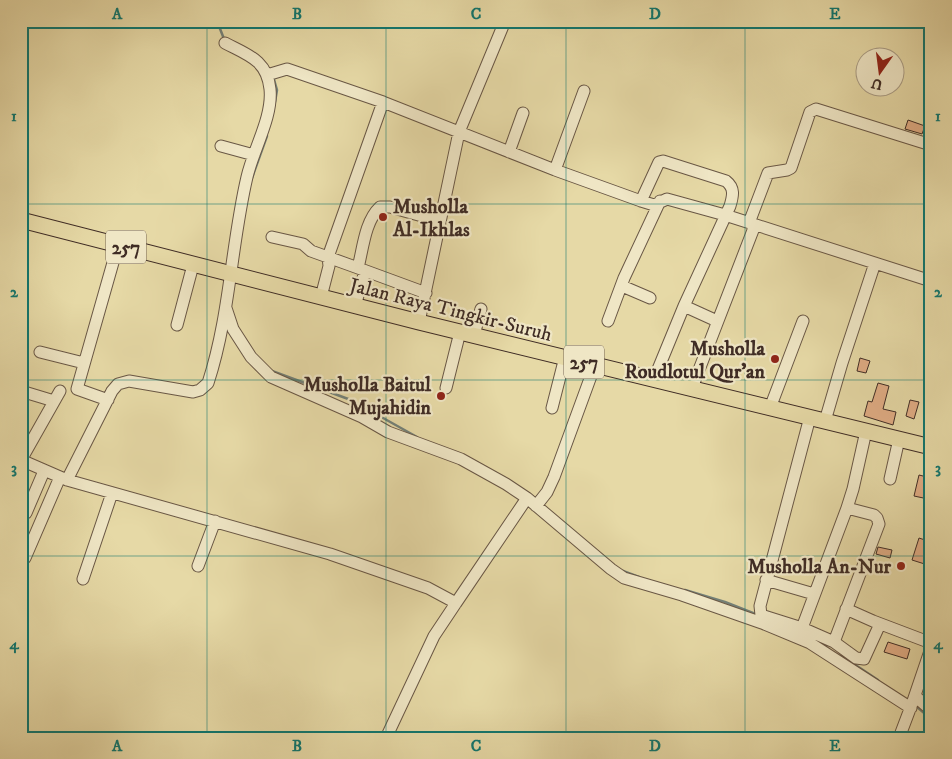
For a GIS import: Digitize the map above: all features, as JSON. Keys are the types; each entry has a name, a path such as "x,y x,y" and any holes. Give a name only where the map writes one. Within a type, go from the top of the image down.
{"main road":[{"name":"Jalan Raya Tingkir-Suruh","path":"21,220 419,322 931,447"}],"street":[{"path":"419,322 459,132 505,21"},
{"path":"21,560 25,558 41,519 118,384 123,382 193,392 200,390 208,382 233,275 247,175 261,136 270,101 270,89 264,67 257,60 225,43"},
{"path":"267,75 287,69 383,102 554,170 641,201 654,204 667,199 725,215 931,281"},
{"path":"554,170 584,91"},
{"path":"321,297 329,266 328,257 383,102"},
{"path":"692,388 752,224 768,173 790,168 810,112 816,109 931,145"},
{"path":"509,152 523,113"},
{"path":"221,146 254,154"},
{"path":"641,201 659,162 663,161 708,174 731,185 733,195 654,379"},
{"path":"608,322 660,201"},
{"path":"355,306 370,222 380,207 390,207 440,221"},
{"path":"272,237 302,244 311,251 426,293"},
{"path":"108,400 78,390 118,245"},
{"path":"875,264 842,363 818,419 766,580 760,606 761,615 802,628 812,639 913,702 931,710"},
{"path":"178,324 193,265"},
{"path":"622,286 650,298"},
{"path":"684,306 717,321"},
{"path":"226,308 233,329 252,356 272,377 362,417 388,432 461,459 506,484 527,498 539,503 610,569 624,578 682,595 812,639 834,642 856,658 864,659 880,624"},
{"path":"446,388 467,333 481,310"},
{"path":"770,408 803,320"},
{"path":"40,352 84,364"},
{"path":"552,408 565,357"},
{"path":"539,503 554,477 595,365"},
{"path":"21,391 57,396 21,460 64,479 330,554 428,588 456,603"},
{"path":"802,628 847,508 866,431"},
{"path":"890,479 899,439"},
{"path":"41,519 24,512 44,471"},
{"path":"83,579 112,493"},
{"path":"386,738 434,636 527,498"},
{"path":"834,642 878,528 879,521 874,515 847,508"},
{"path":"198,566 215,521"},
{"path":"766,580 814,594"},
{"path":"846,609 931,643"},
{"path":"899,738 931,648"}],"building":[{"path":"908,120 925,126 922,134 905,129"},
{"path":"860,358 870,361 866,373 857,371"},
{"path":"878,383 889,386 883,409 896,412 893,425 864,416 868,401 872,402"},
{"path":"910,400 919,402 914,419 906,416"},
{"path":"919,475 931,478 931,489 928,499 914,496"},
{"path":"919,538 931,542 931,566 912,560"},
{"path":"878,547 892,550 890,558 876,554"},
{"path":"888,642 910,649 907,659 884,652"}],"waterway":[{"path":"217,21 226,40"},
{"path":"273,76 277,90 275,102"},
{"path":"252,178 267,136"},
{"path":"272,371 351,400 417,437"},
{"path":"623,571 639,577"},
{"path":"685,590 725,602 758,615"},
{"path":"854,664 878,680"},
{"path":"916,706 931,719"}],"place":[{"name":"Musholla Al-Ikhlas","path":"383,217"},
{"name":"Musholla Roudlotul Qur'an","path":"775,359"},
{"name":"Musholla Baitul Mujahidin","path":"441,396"},
{"name":"Musholla An-Nur","path":"901,566"}]}
